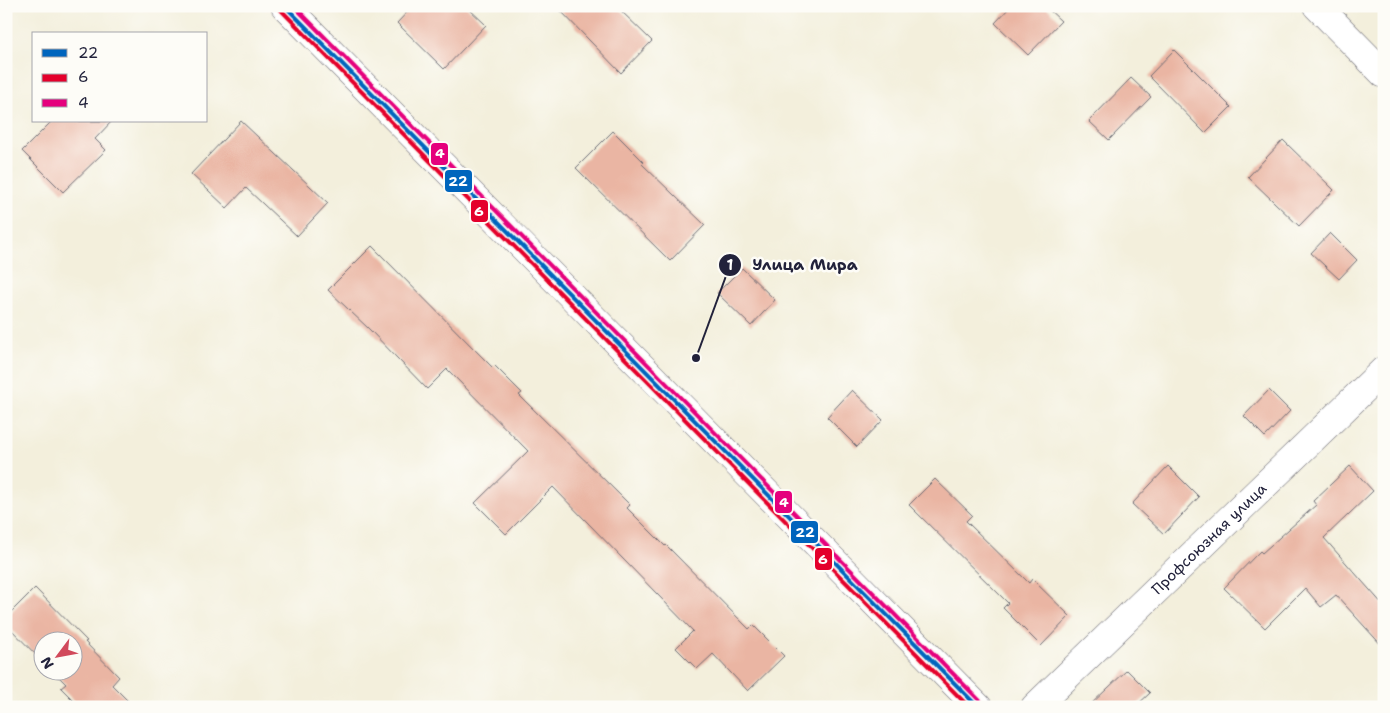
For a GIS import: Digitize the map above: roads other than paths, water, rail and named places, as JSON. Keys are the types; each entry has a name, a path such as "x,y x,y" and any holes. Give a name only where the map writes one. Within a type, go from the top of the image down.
{"street":[{"path":"285,6 978,707"},
{"path":"1317,6 1384,74"},
{"name":"Профсоюзная улица","path":"1035,707 1384,370"}],"place":[{"name":"Улица Мира","path":"696,358"}]}
